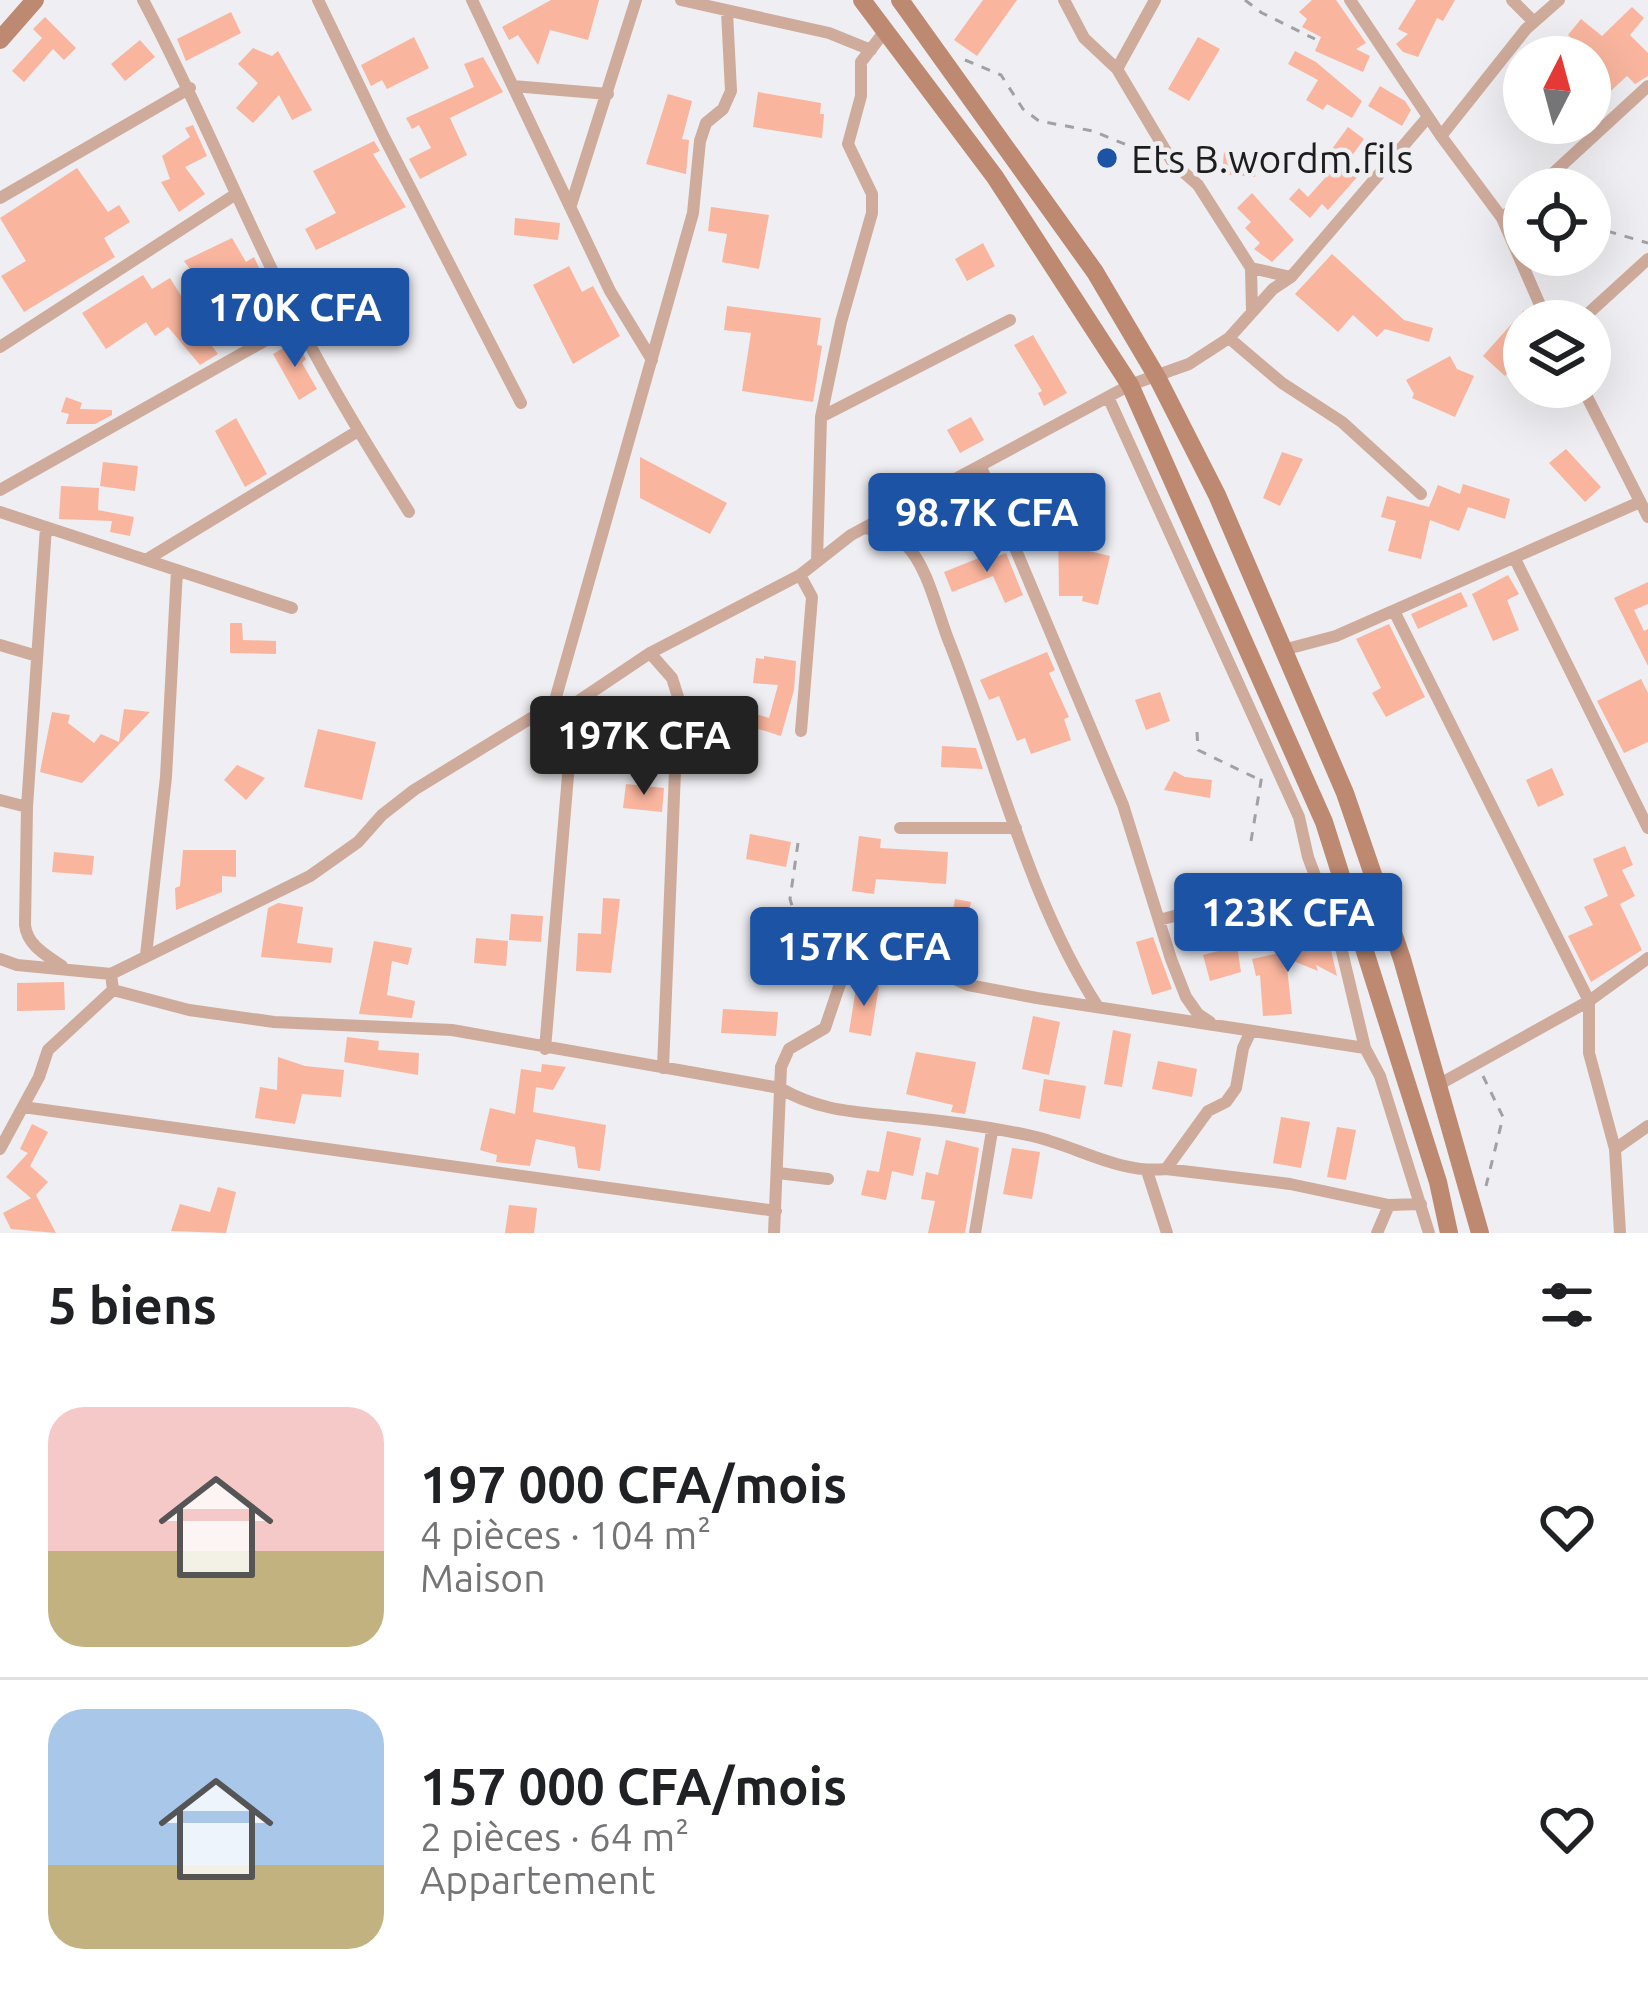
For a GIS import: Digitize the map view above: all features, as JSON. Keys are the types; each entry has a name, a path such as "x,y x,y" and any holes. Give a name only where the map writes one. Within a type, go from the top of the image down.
{"main road":[{"path":"0,40 34,0"},
{"path":"862,0 995,177 1130,386 1324,822 1438,1182 1449,1233"},
{"path":"900,0 1095,272 1157,377 1217,495 1345,793 1402,959 1478,1228"}],"street":[{"path":"142,0 190,88 298,322 409,512"},
{"path":"318,0 521,403"},
{"path":"472,0 610,291 652,360"},
{"path":"571,205 636,0"},
{"path":"681,0 830,33 871,50"},
{"path":"1064,0 1084,38 1117,69 1173,163 1198,185 1251,268 1252,312"},
{"path":"1117,69 1155,0"},
{"path":"1350,0 1502,218 1538,300"},
{"path":"1512,0 1533,21"},
{"path":"1441,136 1533,21 1559,0"},
{"path":"554,704 693,213 700,141 706,123 723,109 731,91 727,12"},
{"path":"818,561 821,417 841,322 872,213 872,194 848,144 861,97 861,62 886,32"},
{"path":"513,86 608,94"},
{"path":"1559,168 1648,86"},
{"path":"0,198 190,88"},
{"path":"0,959 111,974 310,876 358,842 414,790 554,704 574,704 650,653 800,575 865,527 1130,386 1189,364 1229,338 1273,289 1291,277 1428,116"},
{"path":"0,347 236,194"},
{"path":"1603,300 1648,260"},
{"path":"1251,268 1291,277"},
{"path":"821,417 1010,320"},
{"path":"0,490 298,322"},
{"path":"1229,338 1282,383 1342,422 1421,494"},
{"path":"1109,399 1299,818 1307,857 1339,939 1365,1048 1380,1076 1429,1233"},
{"path":"1593,408 1648,517"},
{"path":"146,560 358,431"},
{"path":"981,467 1123,805 1186,997 1198,1014 1216,1026"},
{"path":"1283,650 1336,636 1640,502"},
{"path":"0,512 292,608"},
{"path":"46,527 26,807 26,936 62,966"},
{"path":"865,527 898,538 916,560 979,717 1016,828 1066,950 1098,1007"},
{"path":"1515,559 1648,828"},
{"path":"146,955 166,777 178,570"},
{"path":"800,575 812,597 801,731"},
{"path":"1394,610 1589,1001 1589,1053 1615,1150 1620,1233"},
{"path":"0,645 37,656"},
{"path":"650,653 672,678 679,697 663,1068"},
{"path":"545,1048 574,704"},
{"path":"0,800 26,807"},
{"path":"900,828 1016,828"},
{"path":"1160,920 1198,910"},
{"path":"1438,1085 1589,1001 1648,958"},
{"path":"775,1233 781,1067 788,1049 825,1028 842,978 854,968 887,962 931,968 968,985 1365,1048"},
{"path":"111,974 112,990"},
{"path":"112,990 189,1010 274,1022 452,1030 780,1088 807,1104 840,1111 1035,1137 1147,1171 1166,1169 1290,1184 1389,1204 1421,1204"},
{"path":"0,1149 48,1050 112,990"},
{"path":"1166,1169 1208,1111 1226,1102 1236,1088 1250,1033"},
{"path":"23,1107 776,1210"},
{"path":"1615,1150 1648,1126"},
{"path":"975,1233 992,1131"},
{"path":"1147,1171 1167,1233"},
{"path":"778,1173 828,1179"},
{"path":"1377,1233 1389,1204"}],"path":[{"path":"1245,0 1315,39"},
{"path":"939,55 993,70 1023,109 1039,121 1093,131 1173,163"},
{"path":"1611,232 1648,243"},
{"path":"1197,732 1198,750 1260,780"},
{"path":"1251,841 1262,793 1260,780 1272,758"},
{"path":"798,843 790,898 795,916 842,951 854,968"},
{"path":"1478,1066 1503,1117 1478,1228"}],"building":[{"path":"551,0 599,0 588,40 550,30 538,65 518,35 509,40 502,27"},
{"path":"983,0 1017,0 977,56 954,40"},
{"path":"1312,0 1336,0 1366,43 1356,49 1370,56 1363,72 1315,51 1321,37 1302,27 1307,19 1299,12"},
{"path":"1416,0 1455,0 1443,21 1437,18 1418,57 1396,44 1408,34 1398,29"},
{"path":"1632,7 1644,18 1630,35 1648,53 1648,76 1635,84 1627,76 1611,91 1611,36 1602,36"},
{"path":"231,12 241,33 186,61 177,39"},
{"path":"45,17 76,48 64,60 53,49 24,82 12,71 42,38 33,29"},
{"path":"1581,19 1602,36 1569,36"},
{"path":"414,37 429,68 387,89 382,80 371,86 361,65"},
{"path":"1198,37 1220,49 1189,101 1168,89"},
{"path":"140,40 155,57 125,81 111,64"},
{"path":"253,48 272,56 278,51 312,110 292,120 279,95 253,123 236,108 258,83 238,64"},
{"path":"1295,51 1316,62 1362,101 1352,118 1327,104 1323,110 1306,100 1318,80 1288,64"},
{"path":"483,57 503,92 450,118 467,155 420,179 409,159 431,148 419,125 412,129 406,118 474,87 464,64"},
{"path":"1380,86 1411,110 1402,126 1368,106"},
{"path":"758,92 821,103 822,138 753,127"},
{"path":"668,94 692,101 682,139 689,140 686,174 646,164"},
{"path":"193,125 207,156 185,167 205,194 179,212 161,182 170,179 162,156 190,137 185,128"},
{"path":"1348,127 1364,139 1346,164 1359,175 1328,210 1322,204 1310,218 1289,199 1299,188 1308,197 1334,168 1324,160"},
{"path":"374,141 380,151 373,154 406,207 316,250 305,229 336,213 313,171"},
{"path":"1224,152 1257,155 1255,177 1222,174"},
{"path":"77,168 108,212 119,205 130,222 104,238 115,257 24,312 1,276 26,261 0,218"},
{"path":"1252,193 1294,240 1272,262 1254,249 1260,243 1245,228 1251,222 1237,208"},
{"path":"711,207 769,215 759,269 722,262 727,234 708,231"},
{"path":"515,218 560,223 558,240 514,235"},
{"path":"232,238 246,262 254,257 261,272 225,293 237,310 228,317 236,328 212,346 218,354 200,365 168,327 155,336 146,322 106,349 82,313 143,275 152,289 170,278 185,302 204,288 184,261"},
{"path":"983,243 995,266 967,281 955,259"},
{"path":"1332,254 1404,320 1433,328 1429,342 1385,329 1377,337 1353,315 1338,332 1295,294"},
{"path":"569,266 582,292 593,286 620,336 573,364 533,285"},
{"path":"727,306 821,318 817,345 822,346 813,402 742,391 751,333 724,330"},
{"path":"1503,334 1503,374 1483,356"},
{"path":"1033,335 1067,393 1044,406 1038,393 1042,391 1014,345"},
{"path":"296,341 317,389 299,400 273,354"},
{"path":"1450,356 1457,369 1474,376 1455,417 1412,398 1406,380"},
{"path":"66,397 82,403 80,409 112,410 112,415 95,424 66,424 69,414 61,412"},
{"path":"971,417 984,440 960,453 947,430"},
{"path":"236,418 267,474 245,487 215,431"},
{"path":"1566,449 1601,487 1585,502 1549,463"},
{"path":"1282,452 1303,459 1280,506 1263,498"},
{"path":"640,457 727,503 710,534 640,498"},
{"path":"103,462 138,466 135,491 100,486"},
{"path":"1463,484 1510,499 1505,519 1468,507 1459,531 1430,520 1421,559 1388,551 1396,521 1381,517 1387,496 1429,507 1438,485 1460,494"},
{"path":"61,486 99,488 98,510 134,517 130,536 110,532 112,521 59,519"},
{"path":"1077,524 1091,525 1089,551 1110,556 1098,605 1082,601 1083,596 1059,596 1058,528 1077,528"},
{"path":"994,552 996,557 1006,553 1023,595 1005,603 993,576 952,592 944,572"},
{"path":"1508,575 1519,594 1507,600 1519,630 1493,641 1472,594"},
{"path":"1648,582 1648,604 1634,610 1644,631 1648,629 1648,666 1614,598"},
{"path":"1461,592 1468,606 1418,629 1411,614"},
{"path":"230,623 242,623 243,640 276,641 276,654 230,653"},
{"path":"1389,624 1425,697 1386,717 1372,693 1381,688 1356,639"},
{"path":"1047,652 1055,670 1049,673 1069,717 1064,719 1071,740 1031,754 1025,738 1017,741 999,696 989,700 980,680"},
{"path":"756,658 796,661 794,690 781,736 749,726 753,713 769,718 778,685 753,683"},
{"path":"1641,679 1648,693 1648,742 1624,753 1597,701"},
{"path":"1160,692 1170,721 1146,730 1135,700"},
{"path":"124,709 150,712 82,783 40,772 52,712 70,715 68,723 94,743 101,734 119,742"},
{"path":"318,729 376,742 362,800 304,787"},
{"path":"592,736 617,739 615,770 589,768"},
{"path":"942,746 976,748 983,769 941,767"},
{"path":"237,765 265,778 246,800 224,780"},
{"path":"1552,768 1564,795 1538,807 1526,780"},
{"path":"1174,771 1212,780 1210,798 1164,790"},
{"path":"626,784 664,788 662,812 623,808"},
{"path":"750,834 791,842 786,867 746,859"},
{"path":"859,836 881,839 880,848 948,852 946,884 876,879 874,894 852,891"},
{"path":"1625,846 1633,865 1622,870 1635,896 1620,904 1642,950 1591,982 1568,936 1593,925 1584,907 1608,896 1593,859"},
{"path":"183,850 236,850 236,877 222,876 222,892 176,910 175,888 180,886"},
{"path":"54,852 94,856 92,875 52,872"},
{"path":"603,898 620,899 611,973 576,971 578,933 601,934"},
{"path":"955,899 971,902 959,965 944,962"},
{"path":"278,903 303,907 297,943 333,948 331,963 261,957 268,908"},
{"path":"511,914 543,916 541,942 509,940"},
{"path":"851,919 901,928 897,951 846,941"},
{"path":"1153,937 1172,989 1152,995 1136,942"},
{"path":"476,938 508,941 506,966 474,963"},
{"path":"374,941 412,948 408,965 392,961 387,995 415,1001 412,1018 359,1014"},
{"path":"1329,942 1337,976 1286,958 1292,1014 1263,1016 1260,975 1256,976 1252,959"},
{"path":"1237,946 1241,972 1210,981 1203,955"},
{"path":"64,982 65,1010 17,1011 17,983"},
{"path":"857,982 879,986 871,1036 849,1032"},
{"path":"723,1009 778,1012 776,1036 721,1033"},
{"path":"1033,1016 1060,1022 1049,1075 1022,1069"},
{"path":"1113,1030 1131,1034 1122,1087 1104,1084"},
{"path":"347,1037 379,1041 378,1050 419,1053 418,1075 344,1062"},
{"path":"916,1052 976,1062 965,1114 951,1112 953,1105 906,1094"},
{"path":"278,1057 305,1066 344,1070 341,1097 302,1094 295,1124 255,1118 260,1087 277,1090"},
{"path":"1158,1061 1197,1069 1192,1097 1152,1089"},
{"path":"542,1064 566,1067 553,1090 536,1087 533,1112 606,1125 600,1171 578,1168 575,1147 536,1139 530,1166 496,1162 497,1155 480,1150 490,1108 515,1114 521,1069 541,1072"},
{"path":"1044,1079 1086,1086 1080,1119 1039,1111"},
{"path":"1281,1117 1310,1122 1301,1168 1273,1163"},
{"path":"32,1124 48,1132 30,1166 48,1182 36,1195 56,1233 11,1229 3,1213 31,1198 6,1177 28,1153 20,1149"},
{"path":"1337,1127 1356,1130 1346,1180 1327,1177"},
{"path":"887,1131 921,1138 913,1176 892,1171 886,1200 861,1195 867,1170 879,1172"},
{"path":"946,1140 979,1148 965,1233 928,1233 935,1201 921,1199 926,1172 938,1175"},
{"path":"1012,1148 1040,1152 1032,1199 1003,1194"},
{"path":"218,1187 236,1192 226,1233 171,1231 180,1204 210,1212"},
{"path":"509,1205 537,1208 534,1233 505,1233"}],"place":[{"name":"Ets B.wordm.fils","path":"1107,158"}]}
